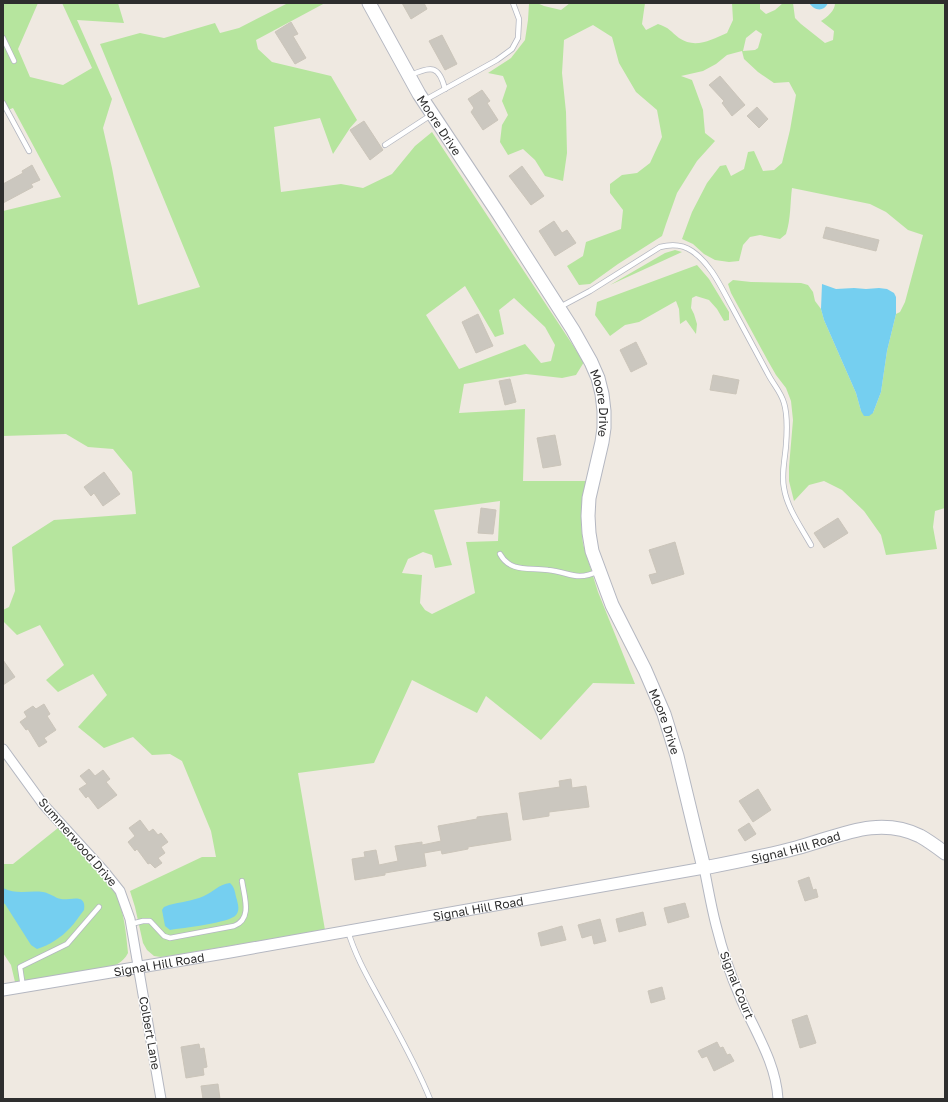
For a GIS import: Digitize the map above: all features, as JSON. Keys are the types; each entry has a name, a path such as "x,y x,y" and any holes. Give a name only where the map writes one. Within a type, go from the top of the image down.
{"main road":[{"name":"Moore Drive","path":"369,3 424,101 559,308 591,362 598,378 602,394 604,428 590,498 588,516 592,551 612,605 645,670 664,714 677,756 704,868"},
{"name":"Signal Hill Road","path":"704,868 772,855 859,829 877,827 892,828 920,836 945,853"}],"street":[{"name":"Summerwood Drive","path":"3,749 43,804 104,871 120,891 131,924 139,968"},
{"name":"Signal Hill Road","path":"3,990 139,968 704,868"},
{"name":"Signal Court","path":"704,868 716,925 724,953 740,996 770,1061 775,1077 778,1099"},
{"name":"Colbert Lane","path":"139,968 161,1099"}],"lane":[{"path":"424,101 496,60 512,49 518,38 519,19 513,3"},
{"path":"3,38 14,61"},
{"path":"409,76 428,68 436,70 442,79 445,89"},
{"path":"3,103 29,151"},
{"path":"385,145 433,114"},
{"path":"559,308 590,291 660,247 668,244 676,244 693,251 707,266 719,283 768,375 784,401 786,413 786,445 783,475 784,487 786,497 791,508 812,545"},
{"path":"500,554 507,563 519,569 549,570 582,577 599,572"},
{"path":"131,924 150,921 164,936 170,938 238,925 242,922 245,916 246,907 242,881"},
{"path":"23,987 20,966 67,944 99,907"},
{"path":"228,928 228,934"},
{"path":"348,931 361,963 413,1060 430,1099"}],"green space":[{"path":"3,3 38,3 18,49 30,77 63,85 92,68 62,3 118,3 124,23 77,20 112,99 103,128 138,305 200,287 100,44 140,33 164,38 215,23 220,33 239,28 288,3 325,3 256,40 258,49 272,62 331,76 357,120 333,154 320,118 274,127 281,192 341,184 363,188 392,174 415,146 432,132 584,362 576,375 562,378 526,374 464,384 459,413 525,409 523,481 586,481 581,524 583,544 598,592 635,684 593,683 541,740 486,696 477,713 412,680 374,763 298,773 325,930 161,957 154,956 147,950 143,943 130,891 202,857 216,857 211,831 182,761 170,754 152,755 133,737 104,748 78,727 107,695 93,674 58,692 46,680 64,665 40,625 17,635 3,621 3,610 9,607 15,591 12,547 54,520 136,514 132,472 113,449 88,447 66,434 3,436 3,211 61,197 13,108 3,112","holes":["465,286 495,337 504,334 499,310 514,298 545,327 555,345 551,361 541,363 525,344 459,369 426,315","500,501 498,541 466,542 475,593 432,614 425,610 420,603 422,575 402,573 408,559 423,552 432,555 435,568 452,565 434,510"]},
{"path":"537,3 561,10 570,3 645,3 642,24 646,30 658,24 662,25 668,28 679,38 691,43 697,43 709,41 727,33 733,20 732,3 760,3 760,9 766,14 775,10 783,3 793,3 795,18 825,43 833,40 834,31 821,21 832,11 835,3 945,3 945,508 935,511 933,527 937,549 886,555 881,535 864,511 842,490 824,481 809,485 794,501 789,481 793,420 791,401 786,388 768,361 731,293 728,284 733,280 751,282 801,283 808,285 813,292 815,301 821,309 824,320 856,393 861,411 873,413 881,392 887,351 896,314 900,312 905,302 923,235 908,230 886,212 870,204 792,188 790,217 786,234 780,239 760,235 750,237 743,245 739,261 729,262 715,260 704,254 693,244 682,239 692,212 707,183 720,166 726,165 731,176 744,169 748,152 754,151 763,171 774,170 782,163 796,95 789,82 774,83 758,72 744,59 742,51 727,55 716,64 703,71 681,76 692,80 703,110 705,133 715,141 697,161 677,193 662,236 590,284 579,285 567,266 583,256 586,242 621,229 623,210 610,193 610,184 622,175 637,173 650,163 662,137 657,110 636,92 619,63 612,37 593,25 564,40 562,73 566,112 567,153 563,181 545,176 535,160 523,149 508,155 500,142 502,125 508,115 502,101 507,86 503,76 488,73 511,58 525,40 529,4","holes":["756,30 762,34 758,48 755,50 743,51 746,38"]},
{"path":"675,250 682,252 610,285 665,253"},
{"path":"697,265 709,279 729,312 729,320 724,321 717,309 709,300 696,296 692,298 691,308 697,324 696,334 686,320 680,324 679,309 676,301 639,322 625,325 610,336 595,315 597,302"},
{"path":"58,828 116,893 123,915 128,953 121,962 104,969 15,982 11,965 3,953 3,864 13,864"}],"water":[{"path":"809,3 828,3 824,8 816,9"},
{"path":"822,284 836,289 887,289 894,293 896,297 896,314 887,351 881,392 873,413 869,416 864,416 861,411 856,393 824,320 821,309"},
{"path":"230,883 234,889 238,908 236,915 232,918 216,923 170,930 165,926 162,910 164,907 200,898 216,888"},
{"path":"3,888 18,892 43,892 61,899 77,898 83,901 84,910 63,935 37,949 31,945 3,903"}],"building":[{"path":"402,3 424,3 427,9 411,19"},
{"path":"291,22 298,34 293,36 306,58 295,64 275,32"},
{"path":"442,35 457,64 445,70 429,41"},
{"path":"720,76 745,105 732,116 722,103 724,101 709,85"},
{"path":"482,90 490,101 487,103 498,120 483,130 471,112 474,108 468,99"},
{"path":"757,107 768,119 759,128 747,116"},
{"path":"364,121 383,150 370,160 350,130"},
{"path":"32,165 40,180 31,184 33,187 3,203 3,184 23,173 22,171"},
{"path":"522,166 544,196 531,205 509,176"},
{"path":"554,221 562,233 567,230 576,243 555,256 539,231"},
{"path":"826,227 879,240 876,251 823,238"},
{"path":"478,314 493,346 476,353 462,322"},
{"path":"636,342 647,364 631,372 620,350"},
{"path":"713,375 739,380 736,394 710,390"},
{"path":"510,379 516,402 505,405 499,381"},
{"path":"555,435 561,465 543,468 537,438"},
{"path":"104,472 120,494 103,506 94,493 91,496 84,487"},
{"path":"481,508 496,510 493,534 478,533"},
{"path":"838,518 848,533 824,548 814,533"},
{"path":"675,542 684,574 652,584 649,575 657,573 649,550"},
{"path":"3,660 15,677 3,685"},
{"path":"44,704 50,714 47,716 56,730 44,738 47,742 39,747 28,729 26,730 20,722 27,717 24,712 33,706 36,709"},
{"path":"89,769 95,776 103,770 110,779 106,782 117,795 98,809 88,796 86,798 79,789 87,784 80,776"},
{"path":"571,779 572,788 586,786 589,807 549,812 549,816 523,820 519,793 560,787 559,781"},
{"path":"758,789 771,810 753,822 739,801"},
{"path":"507,813 511,840 468,847 468,849 442,854 441,850 424,853 426,866 355,880 352,859 365,857 364,852 376,850 379,865 398,861 395,846 422,842 422,845 441,841 438,826 477,819 477,817"},
{"path":"140,820 149,832 153,829 158,835 161,833 168,842 161,847 165,853 158,858 162,863 155,868 150,863 148,864 137,849 135,851 128,842 135,836 129,828"},
{"path":"749,823 756,834 745,841 738,830"},
{"path":"809,877 813,890 816,889 818,897 805,901 798,881"},
{"path":"685,903 689,917 668,923 664,908"},
{"path":"643,912 646,925 619,932 616,919"},
{"path":"600,919 606,941 594,944 592,935 582,938 578,925"},
{"path":"562,926 566,940 541,946 538,933"},
{"path":"662,987 665,999 651,1003 648,991"},
{"path":"807,1015 816,1043 800,1048 792,1020"},
{"path":"717,1042 720,1048 723,1047 727,1055 730,1054 734,1061 714,1071 707,1056 702,1058 698,1051"},
{"path":"199,1044 200,1049 204,1048 207,1067 203,1068 204,1075 186,1078 181,1047"},
{"path":"218,1084 220,1099 203,1099 201,1086"}]}
